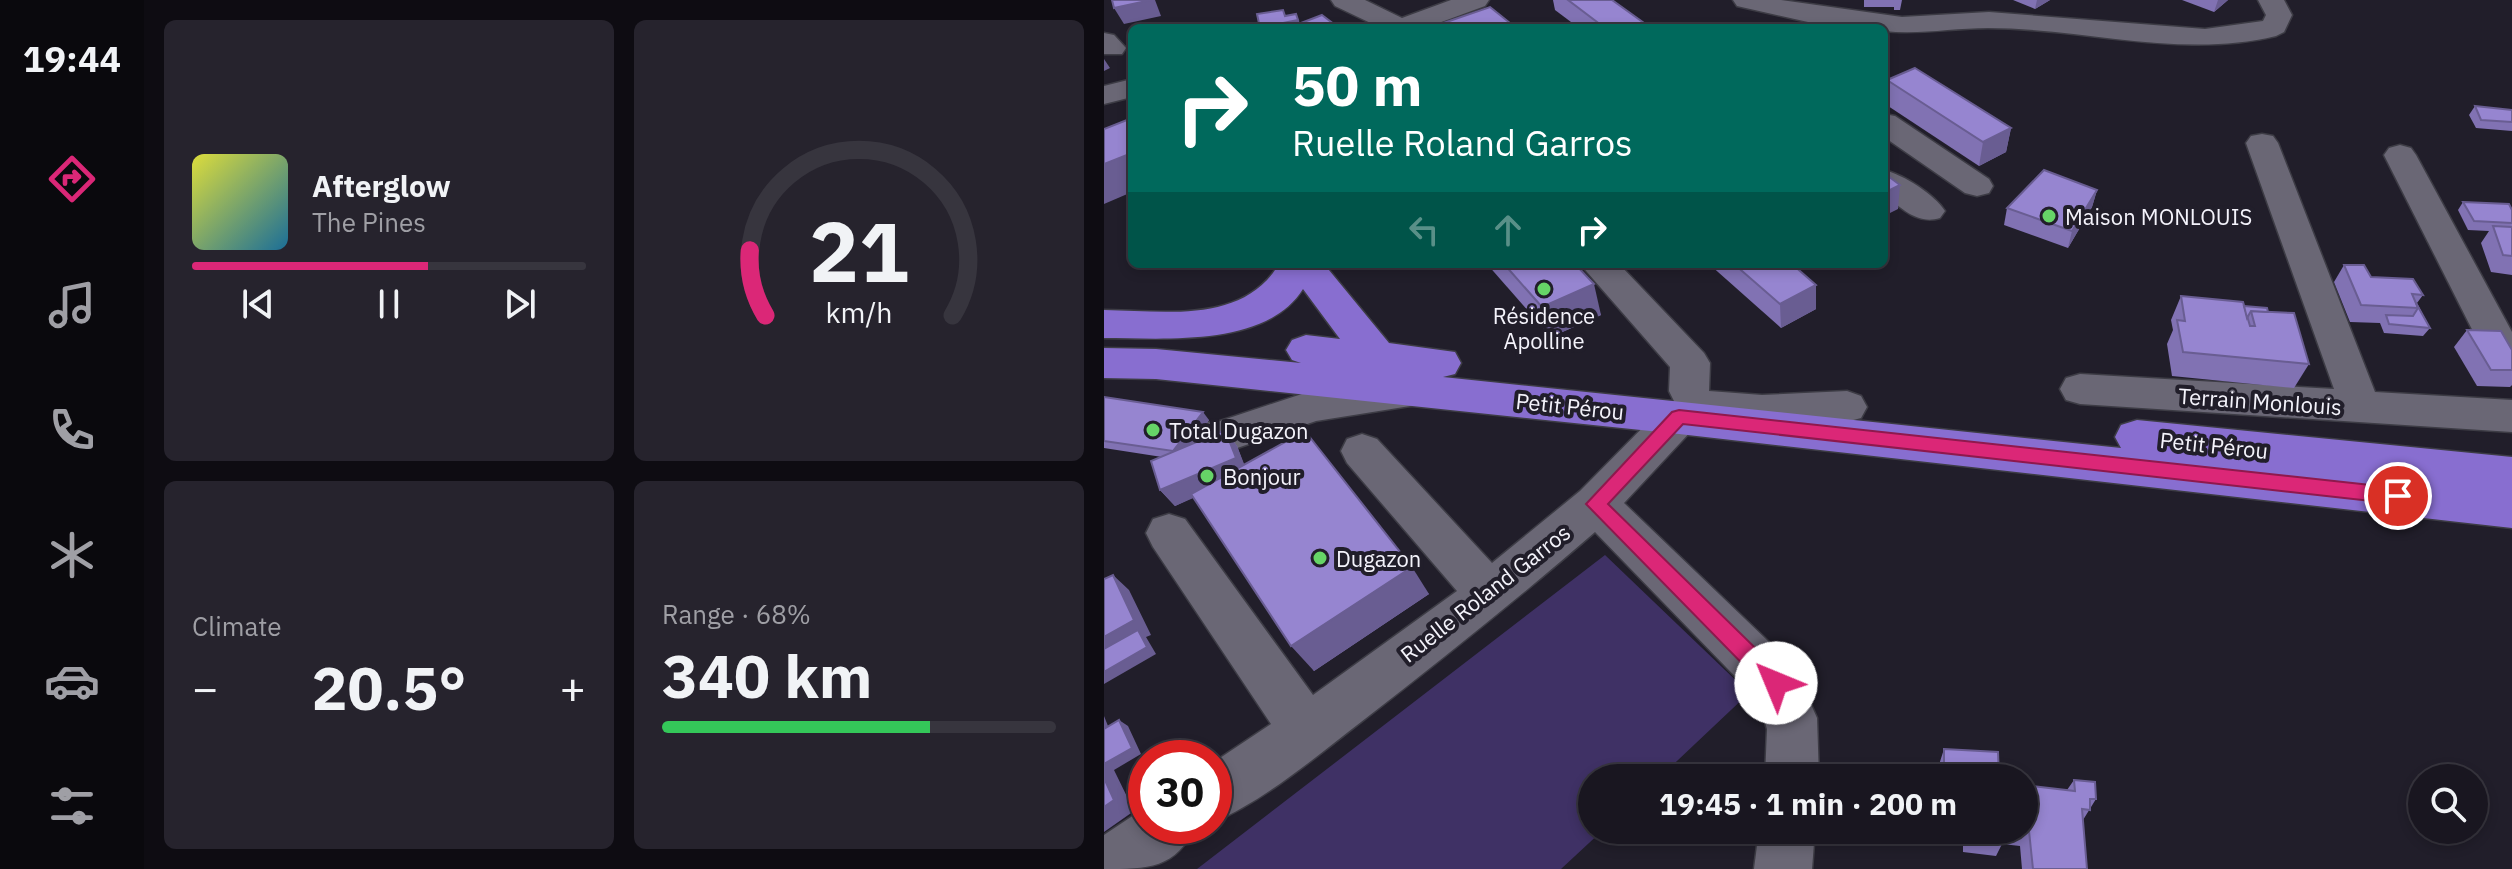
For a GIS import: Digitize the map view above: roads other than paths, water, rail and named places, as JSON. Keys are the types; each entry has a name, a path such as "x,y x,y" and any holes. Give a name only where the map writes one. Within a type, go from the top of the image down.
{"highway":[{"path":"1104,324 1211,322 1244,317 1282,292 1296,268"},
{"path":"1307,268 1376,356"},
{"name":"Petit Pérou","path":"1104,334 1376,356 1684,404 2456,486 2512,475"},
{"name":"Petit Pérou","path":"1104,363 1156,364 1420,391 1684,404 1847,407 2456,486 2512,509"}],"street":[{"path":"1344,0 1393,24"},
{"path":"1412,24 1476,0"},
{"path":"1746,0 1862,22 1941,12 2176,36 2255,34 2274,26 2279,15 2271,0"},
{"path":"1104,95 1128,89"},
{"path":"1888,126 1977,186"},
{"path":"2262,143 2361,408"},
{"path":"2400,155 2512,369"},
{"path":"1888,183 1928,211"},
{"path":"1602,268 1690,363 1684,404"},
{"name":"Terrain Monlouis","path":"2080,389 2512,416"},
{"path":"1104,427 1214,440 1314,406 1420,391"},
{"name":"Ruelle Roland Garros","path":"1232,782 1307,731 1490,594 1596,504 1664,435 1684,404"},
{"path":"2439,412 2456,486"},
{"path":"1362,451 1490,594"},
{"path":"1596,504 1776,683 1789,704 1795,739 1793,764"},
{"path":"1169,533 1307,731"},
{"path":"1104,869 1141,844"},
{"path":"1783,869 1786,844"}],"place":[{"name":"Maison MONLOUIS","path":"2049,216"},
{"name":"Résidence Apolline","path":"1544,289"},
{"name":"Total Dugazon","path":"1153,430"},
{"name":"Bonjour","path":"1207,476"},
{"name":"Dugazon","path":"1320,558"}]}
